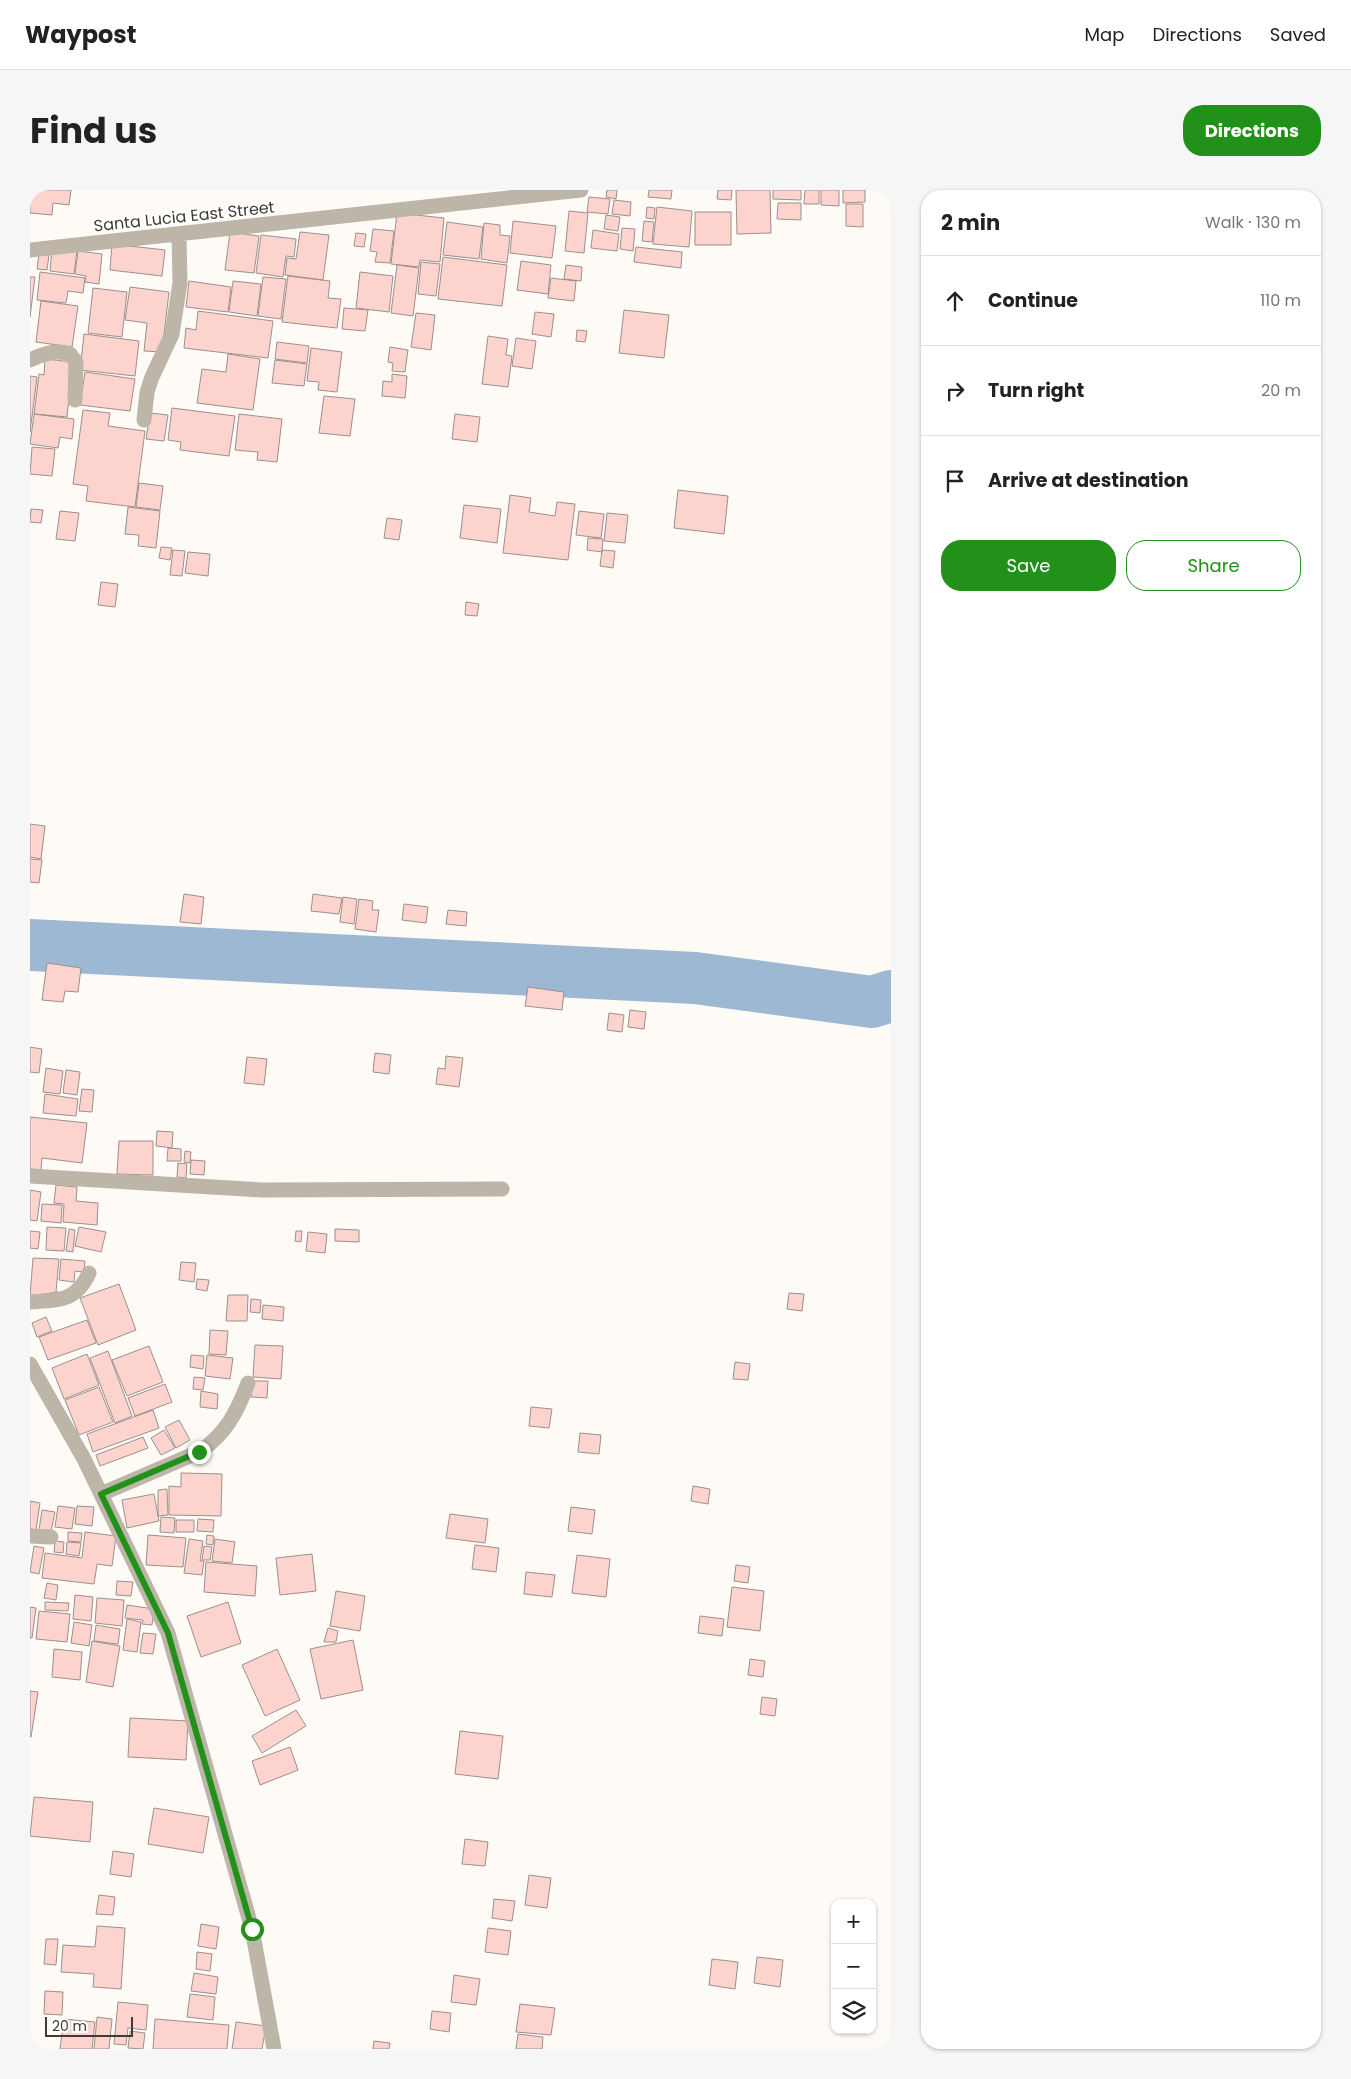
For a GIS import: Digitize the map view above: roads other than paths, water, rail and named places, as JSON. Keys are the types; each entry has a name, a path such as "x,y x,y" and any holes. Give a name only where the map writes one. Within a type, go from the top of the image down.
{"street":[{"name":"Santa Lucia East Street","path":"30,250 581,190"},
{"path":"144,420 147,392 172,334 180,283 179,234"},
{"path":"30,360 49,352 62,351 70,354 76,362 76,400"},
{"path":"30,1176 262,1190 502,1189"},
{"path":"30,1302 58,1300 74,1295 83,1286 89,1273"},
{"path":"30,1364 84,1459 168,1633 252,1929 274,2049"},
{"path":"101,1494 199,1452 213,1443 223,1434 238,1411 248,1383"},
{"path":"30,1536 51,1537"}],"waterway":[{"path":"30,945 695,978 872,1002 891,996"}]}
